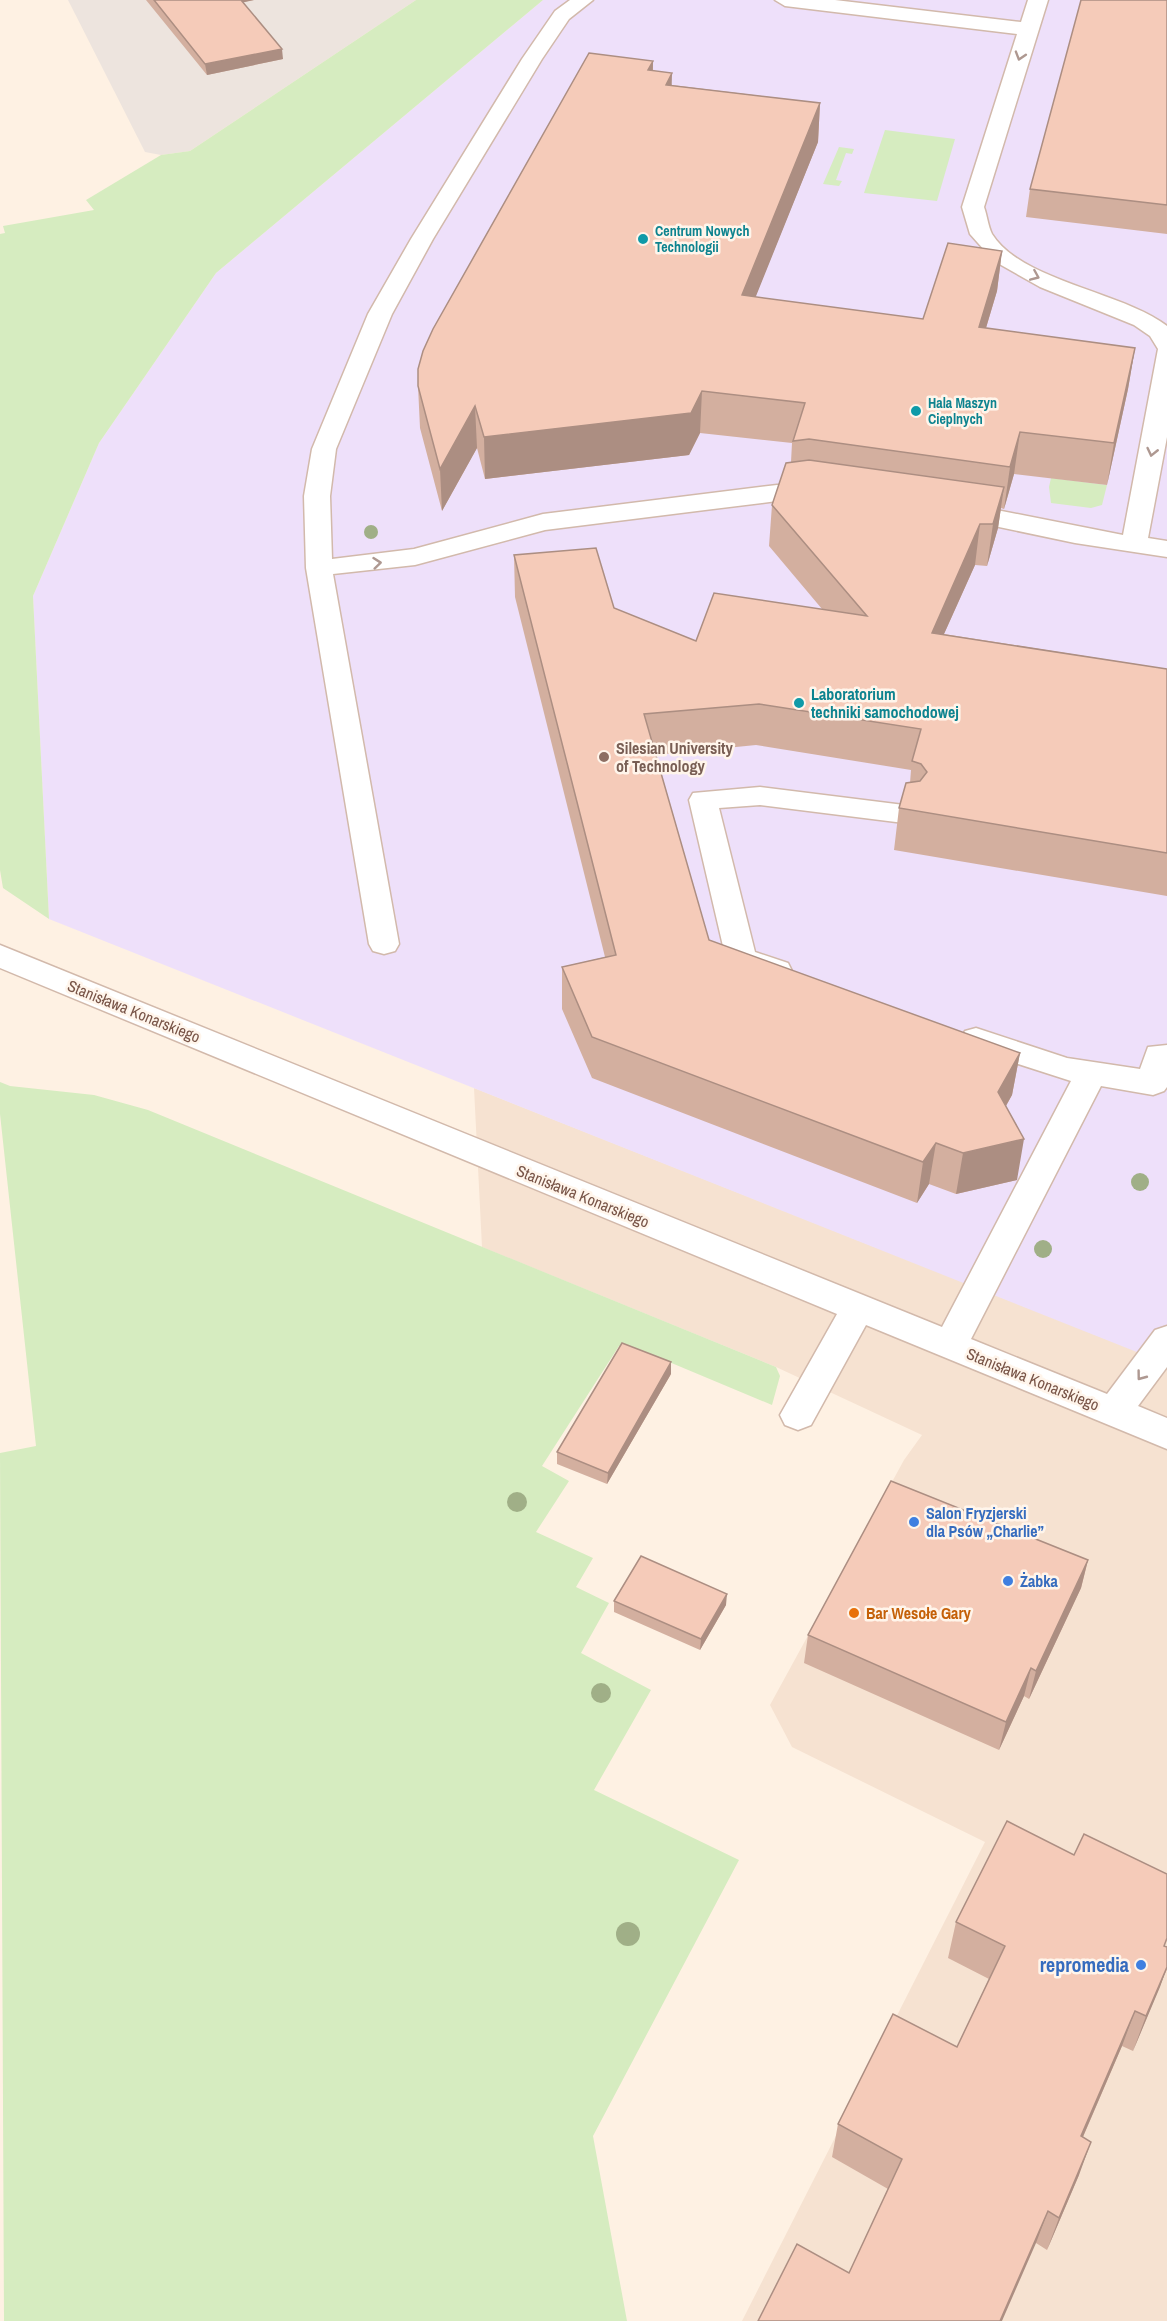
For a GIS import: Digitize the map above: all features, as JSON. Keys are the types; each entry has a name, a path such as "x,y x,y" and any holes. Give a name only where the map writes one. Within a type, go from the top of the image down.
{"street":[{"path":"384,944 319,568 317,496 324,449 380,314 422,239 532,59 562,15 583,0"},
{"path":"785,0 1029,29"},
{"path":"1038,0 973,207 976,214 976,226 988,243 1005,260 1027,273 1135,317 1159,330 1167,345"},
{"path":"1134,544 1154,441 1167,353"},
{"path":"319,568 415,557 543,522 777,493 806,491 846,494"},
{"path":"929,506 1167,549"},
{"path":"803,980 741,959 703,801 760,796 904,814"},
{"name":"Stanisława Konarskiego","path":"0,956 1167,1434"},
{"path":"955,1032 1065,1069 1153,1083 1159,1055 1167,1056"},
{"path":"950,1345 1091,1074"},
{"path":"798,1415 858,1308"},
{"path":"1114,1412 1167,1340"}],"shaded area":[{"path":"68,0 416,0 190,151 161,155 145,152"},
{"name":"Silesian University of Technology","path":"543,0 1167,0 1167,1364 49,919 33,596 99,443 216,273"},
{"path":"474,1088 1167,1363 1167,2321 742,2321 985,1842 792,1747 770,1705 904,1460 922,1435 776,1367 482,1247"}],"green space":[{"path":"416,0 543,0 216,273 99,443 33,596 49,919 3,888 0,870 0,234 5,233 3,226 94,210 86,200 161,155 190,151"},
{"path":"885,130 955,139 937,201 864,193"},
{"path":"839,147 854,149 852,154 846,153 836,180 842,181 839,186 823,184"},
{"path":"1051,478 1107,485 1102,505 1091,508 1051,503 1049,487"},
{"path":"0,1082 10,1086 94,1095 148,1110 776,1367 780,1376 772,1405 650,1354 619,1346 542,1466 569,1481 536,1532 593,1558 576,1587 609,1603 581,1653 651,1690 594,1790 739,1860 593,2136 627,2321 4,2321 0,1453 36,1446 0,1114"}],"building":[{"path":"154,0 241,0 282,49 205,64"},
{"path":"1081,0 1167,0 1167,205 1030,189"},
{"path":"589,53 653,61 648,70 672,73 666,85 820,103 742,295 923,319 948,243 1002,251 979,327 1135,348 1114,443 1020,432 1010,467 809,439 793,441 805,403 702,391 691,413 484,437 475,406 440,469 418,386 418,369 423,351 433,329"},
{"path":"809,460 1004,487 993,524 980,524 932,633 1167,669 1167,853 899,808 906,783 920,781 927,772 921,764 912,761 921,729 759,704 644,714 709,940 1020,1053 998,1092 1024,1139 963,1153 936,1143 923,1162 592,1037 562,967 616,955 514,555 596,548 614,608 696,641 714,593 867,616 772,505 786,463"},
{"path":"622,1343 671,1362 608,1473 557,1452"},
{"path":"891,1481 1088,1560 1036,1671 1031,1668 1006,1722 808,1635"},
{"path":"641,1556 727,1594 701,1639 614,1601"},
{"path":"1007,1821 1074,1855 1084,1834 1167,1874 1167,1938 1164,1946 1167,1947 1167,1967 1146,2016 1135,2011 1081,2136 1091,2142 1059,2218 1048,2211 1000,2321 758,2321 797,2244 849,2273 902,2159 838,2124 893,2014 957,2047 1005,1946 956,1922"}],"place":[{"name":"Centrum Nowych Technologii","path":"643,239"},
{"name":"Hala Maszyn Cieplnych","path":"916,411"},
{"name":"Laboratorium techniki samochodowej","path":"799,703"},
{"name":"Silesian University of Technology","path":"604,757"},
{"name":"Salon Fryzjerski dla Psów „Charlie”","path":"914,1522"},
{"name":"Żabka","path":"1008,1581"},
{"name":"Bar Wesołe Gary","path":"854,1613"},
{"name":"repromedia","path":"1141,1965"}]}
